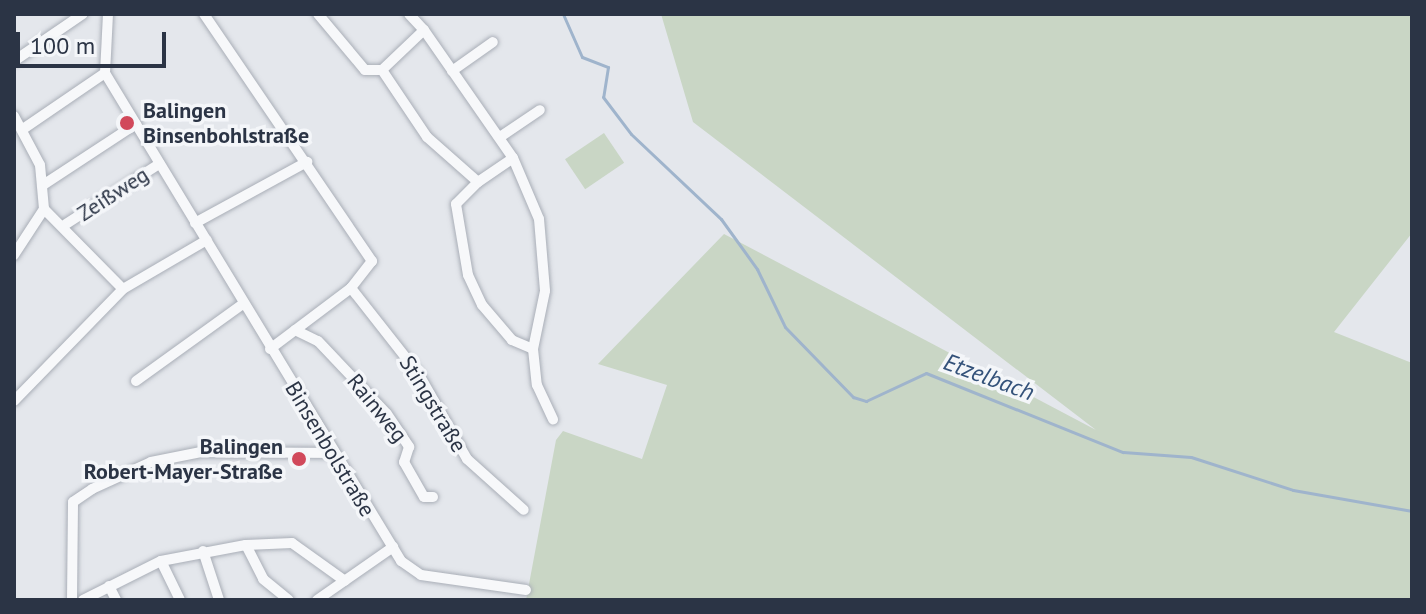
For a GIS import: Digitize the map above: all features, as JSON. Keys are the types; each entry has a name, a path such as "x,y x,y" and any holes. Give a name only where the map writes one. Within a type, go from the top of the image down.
{"street":[{"path":"14,61 83,14"},
{"path":"23,129 105,73 108,14"},
{"path":"204,14 307,162 306,173 372,261 351,288 270,349"},
{"path":"318,14 365,70 382,70 424,30"},
{"path":"409,14 424,30 500,137 513,158 539,219 545,262 533,349 537,385 553,420"},
{"path":"452,71 493,42"},
{"path":"382,70 427,137 478,182"},
{"name":"Binsenbolstraße","path":"105,73 332,453 393,547 421,575 526,590"},
{"path":"500,137 540,110"},
{"path":"14,116 23,129 43,185 44,209 14,255"},
{"path":"43,185 136,124"},
{"path":"513,158 478,182 456,204 456,228 482,305 512,340 533,349"},
{"path":"195,223 307,162"},
{"name":"Zeißweg","path":"66,224 159,164"},
{"name":"Zeißweg","path":"44,209 66,224 123,289"},
{"path":"14,401 123,289 207,240"},
{"name":"Stingstraße","path":"351,288 418,373 467,459 524,510"},
{"path":"136,381 244,303"},
{"name":"Rainweg","path":"295,330 318,341 387,414 409,447 404,462 424,497 433,497"},
{"path":"72,600 73,502 92,489 151,462 201,452 332,453"},
{"path":"83,600 161,561 246,545 292,543 345,581"},
{"path":"246,545 263,579 289,600"},
{"path":"317,600 393,547"},
{"path":"203,551 219,600"},
{"path":"161,561 180,600"},
{"path":"109,586 116,600"}],"green space":[{"path":"661,14 1412,14 1412,233 1334,332 1412,363 1412,600 526,600 556,440 563,431 642,459 667,385 598,364 724,234 1096,430 693,122"},
{"path":"604,133 624,163 585,189 565,159"}],"waterway":[{"name":"Etzelbach","path":"563,14 582,57 608,67 603,97 631,134 721,219 757,269 785,327 853,397 866,401 926,373 1123,452 1191,457 1293,490 1412,511"}],"place":[{"name":"Balingen Binsenbohlstraße","path":"127,123"},
{"name":"Balingen Robert-Mayer-Straße","path":"299,459"}]}
